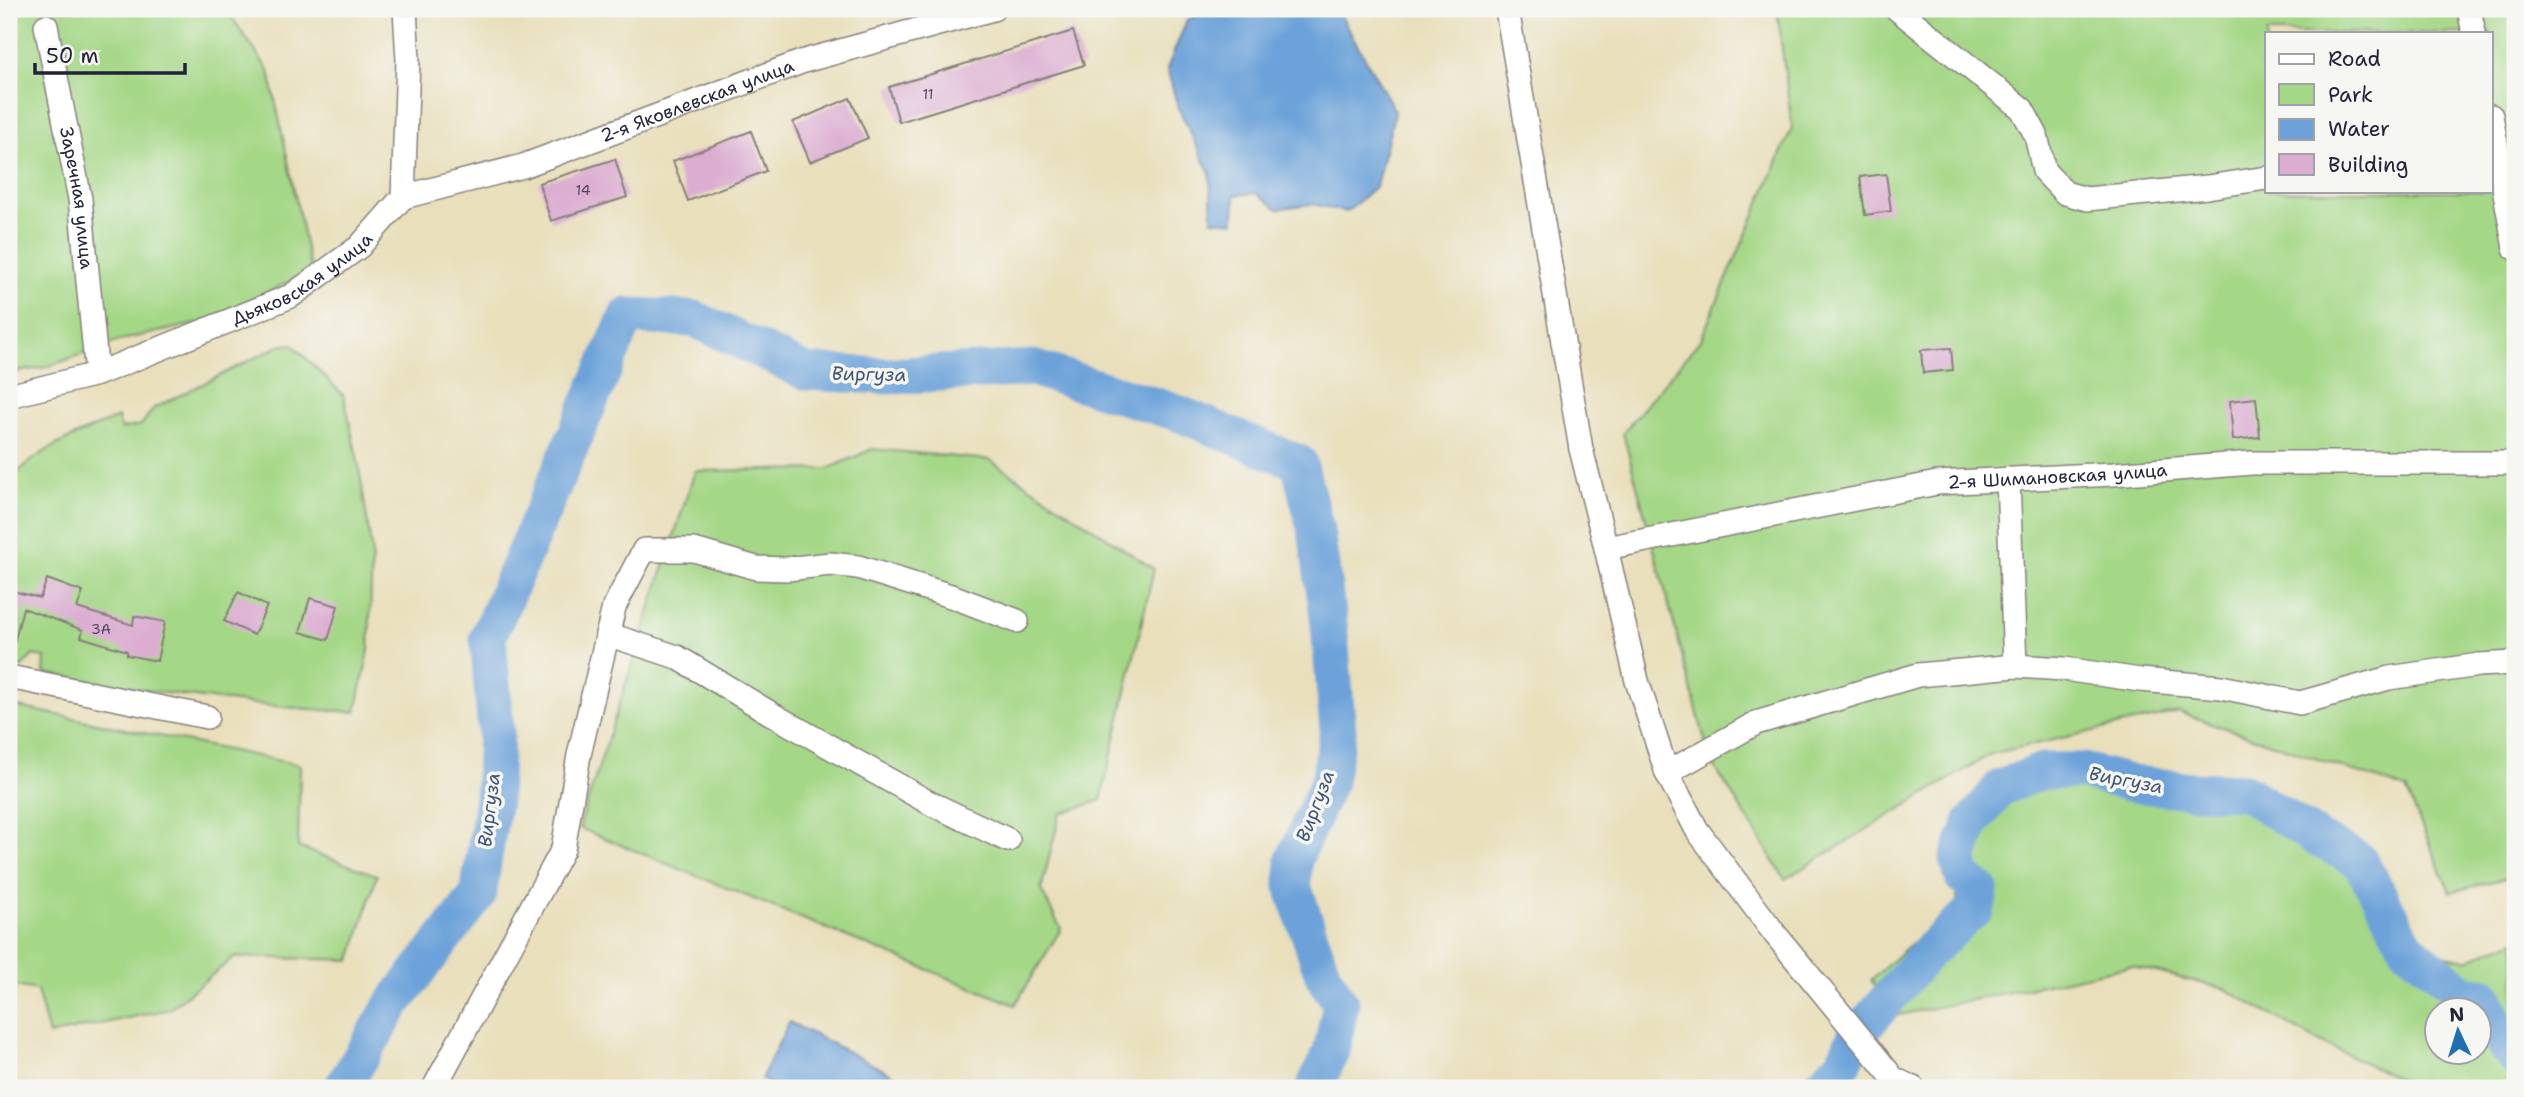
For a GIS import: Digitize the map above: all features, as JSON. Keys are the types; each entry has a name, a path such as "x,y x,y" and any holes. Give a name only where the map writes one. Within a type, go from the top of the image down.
{"street":[{"path":"403,197 408,60 405,9"},
{"name":"2-я Яковлевская улица","path":"403,197 523,166 804,61 992,9"},
{"path":"1507,9 1581,449 1637,681 1667,773 1697,830 1775,934 1904,1084"},
{"path":"1897,9 2022,109 2036,135 2043,171 2065,193 2087,199 2265,178"},
{"path":"2469,9 2474,32"},
{"name":"Заречная улица","path":"46,26 80,199 97,374"},
{"path":"2492,121 2515,248"},
{"name":"Дьяковская улица","path":"9,396 97,374 291,296 359,247 403,197"},
{"name":"2-я Шимановская улица","path":"1606,548 1937,483 2252,463 2515,463"},
{"path":"2008,479 2015,666"},
{"path":"434,1088 563,849 579,755 614,607 644,550 694,550 756,568 787,569 830,564 858,567 954,597 1017,621"},
{"path":"607,634 677,657 916,795 1008,840"},
{"path":"1667,773 1756,723 1918,675 2015,666 2064,669 2140,680 2221,687 2300,703 2389,678 2479,665 2515,663"},
{"path":"9,677 207,717"}],"green space":[{"path":"9,9 226,9 269,71 311,271 209,321 121,340 47,367 9,373"},
{"path":"1777,9 2515,9 2515,876 2450,892 2406,789 2178,712 1991,754 1785,879 1710,759 1623,433 1701,339 1792,128"},
{"path":"292,344 344,396 359,467 372,553 369,650 356,712 239,702 83,680 44,673 45,658 33,655 22,667 9,664 9,483 19,471 59,444 118,417 121,429 141,425 154,408 279,346"},
{"path":"872,449 990,460 1154,569 1101,800 1060,814 1041,890 1061,929 1015,1005 579,828 695,471 828,469"},
{"path":"9,705 300,765 298,847 377,875 351,960 235,957 169,1009 49,1035 37,990 9,985"},
{"path":"2043,771 2083,771 2133,784 2245,792 2320,840 2360,861 2408,948 2467,960 2515,940 2515,1088 2418,1088 2314,1039 2225,989 2132,966 1895,1016 1871,980 1957,902 1958,859 1973,823 2000,788"}],"water":[{"path":"1211,9 1337,9 1395,111 1376,186 1347,212 1312,204 1277,209 1257,193 1235,195 1234,222 1212,220 1210,173 1178,107 1167,69 1187,20"},
{"path":"789,1022 894,1075 912,1088 777,1088 761,1079"}],"building":[{"path":"1073,31 1084,65 899,122 889,87"},
{"path":"850,98 868,138 810,162 793,122"},
{"path":"751,131 766,171 688,201 673,161"},
{"path":"615,159 627,197 551,221 539,183"},
{"path":"1886,174 1891,211 1865,215 1860,177"},
{"path":"1951,348 1953,370 1923,373 1921,350"},
{"path":"2256,398 2260,437 2233,440 2230,401"},
{"path":"47,579 83,592 77,608 133,625 134,616 165,622 157,661 127,655 127,651 81,637 83,630 23,608 14,643 9,642 9,590 40,598"},
{"path":"238,592 267,606 254,635 224,621"},
{"path":"310,598 338,606 328,640 300,632"}],"waterway":[{"name":"Виргуза","path":"342,1088 395,1001 478,895 493,800 496,733 488,637 627,316 695,319 806,372 887,376 1033,368 1175,412 1299,463 1316,530 1329,624 1338,731 1329,781 1294,859 1293,886 1323,975 1341,1004 1331,1052 1314,1088"},
{"name":"Виргуза","path":"1818,1088 1843,1064 1855,1037 1928,952 1977,907 1980,890 1963,877 1958,859 1972,823 2000,788 2043,771 2083,771 2133,784 2245,792 2320,840 2360,861 2408,948 2467,995 2484,996 2506,1047 2515,1057"}]}
